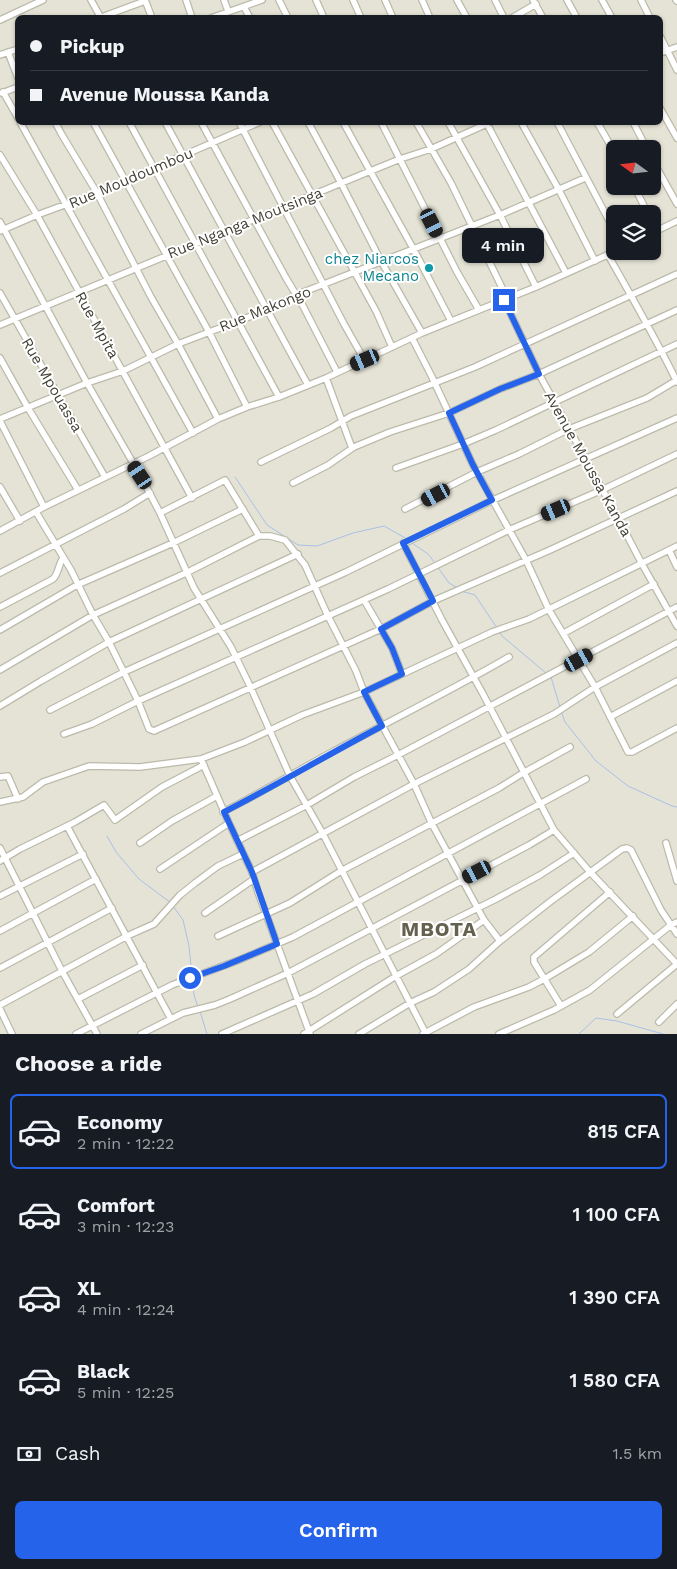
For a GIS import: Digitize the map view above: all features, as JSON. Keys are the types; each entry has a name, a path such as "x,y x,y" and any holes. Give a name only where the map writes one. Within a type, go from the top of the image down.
{"street":[{"path":"0,20 43,0"},
{"path":"92,0 99,15"},
{"path":"105,15 145,0 151,15"},
{"path":"186,0 191,15"},
{"path":"224,0 228,12"},
{"path":"220,15 262,0"},
{"path":"279,0 286,15"},
{"path":"316,0 323,15"},
{"path":"353,0 360,15"},
{"path":"385,0 392,15"},
{"path":"422,0 429,15"},
{"path":"457,0 465,15"},
{"path":"494,0 502,15"},
{"path":"567,0 575,15"},
{"path":"602,0 610,15"},
{"path":"641,0 648,15"},
{"path":"516,15 535,2 542,15"},
{"path":"244,7 248,15"},
{"path":"663,41 677,70"},
{"path":"663,52 677,47"},
{"path":"0,55 15,50"},
{"path":"8,52 15,70"},
{"path":"15,88 2,93 15,113"},
{"path":"663,113 677,138"},
{"path":"22,125 193,433"},
{"path":"57,125 97,193 218,419"},
{"path":"94,125 209,332 247,407"},
{"path":"131,125 279,397"},
{"path":"167,125 308,385"},
{"path":"203,125 337,372"},
{"path":"240,125 365,360"},
{"name":"Rue Moudoumbou","path":"2,230 97,193 253,125"},
{"path":"274,125 376,311 392,347"},
{"path":"310,125 381,261 422,333"},
{"path":"345,125 451,321"},
{"path":"383,125 440,239 479,310"},
{"name":"Avenue Moussa Kanda","path":"418,125 451,183 539,374 677,626"},
{"path":"450,125 500,215 536,287"},
{"name":"Rue Nganga Moutsinga","path":"0,325 370,171 432,149 484,125"},
{"path":"489,125 566,273"},
{"path":"523,125 595,261"},
{"path":"558,125 606,216"},
{"path":"599,125 607,140"},
{"path":"635,125 642,140"},
{"name":"Rue Mpita","path":"0,155 37,215 192,498"},
{"path":"661,175 677,204"},
{"name":"Rue Makongo","path":"0,420 87,383 123,371 178,344 267,310 296,295 471,227 585,178"},
{"path":"661,229 677,221"},
{"path":"0,222 2,230 47,307 87,383 150,494 201,601 236,658 290,776 323,834 425,1034 474,1006 529,987 546,978 589,952 633,916"},
{"path":"0,531 44,507 165,448 218,419 326,378 422,333 536,287 606,256"},
{"path":"405,509 569,429 646,398 677,381 611,260"},
{"path":"261,462 359,413 435,384 677,274"},
{"name":"Rue Mpouassa","path":"0,293 104,477"},
{"path":"293,483 328,465 352,448 390,432 449,413 500,389 539,374 677,310"},
{"path":"412,338 492,500 526,560 549,610 595,687 628,752 632,752 677,728"},
{"path":"396,468 464,444 677,344"},
{"path":"0,358 78,490"},
{"path":"326,378 344,421 352,448"},
{"path":"50,710 124,672 346,572 492,500 677,418"},
{"path":"0,420 44,507"},
{"path":"64,734 92,724 138,701 364,600 509,530 602,490 677,454"},
{"path":"160,514 225,480 259,536"},
{"path":"0,488 20,521"},
{"path":"36,512 64,558 109,642 138,701 149,729 154,731 250,686 268,680 381,629 433,601 677,491"},
{"path":"0,573 124,510 150,494"},
{"path":"0,629 77,585 173,543 243,509"},
{"path":"0,670 93,615 259,536 270,536 285,540 305,565 364,692 414,784 432,824 484,920 500,942"},
{"path":"403,543 554,830 590,872 677,964 617,1014"},
{"path":"3,860 20,849 104,805 115,820 202,762 302,715 364,692 492,632 549,610 677,546"},
{"path":"669,550 677,567"},
{"path":"0,706 109,642 201,601 298,554"},
{"path":"0,607 52,580 56,576 60,562 64,558"},
{"path":"564,633 654,584"},
{"path":"364,600 392,648 402,674"},
{"path":"237,841 307,805 354,777 677,607"},
{"path":"252,872 414,784 554,714 595,687 677,643"},
{"path":"224,812 510,657"},
{"path":"610,717 677,681"},
{"path":"218,936 290,902 341,871 499,788 570,747"},
{"path":"202,762 228,823 252,872 308,1033 396,976 436,954 484,920"},
{"path":"0,802 23,797 43,782 89,766 140,767 202,762"},
{"path":"0,777 8,776 18,799"},
{"path":"76,1034 184,980 277,944 586,779"},
{"path":"140,843 217,796"},
{"path":"160,869 228,823"},
{"path":"67,826 171,1019"},
{"path":"142,1034 192,1009 214,1005 230,999 288,973 554,830"},
{"path":"666,843 677,881"},
{"path":"0,848 3,860 19,885 62,971 97,1034"},
{"path":"359,1034 410,1003 434,992 469,969 500,942 622,849 627,848 631,850 652,894 674,924 677,934"},
{"path":"222,1034 298,1002 365,964 540,875 574,853"},
{"path":"0,896 83,854"},
{"path":"0,1004 127,936 154,924 180,895 195,883 218,866 243,854"},
{"path":"0,931 96,879"},
{"path":"205,912 254,879"},
{"path":"561,1006 546,978 534,962 534,957 610,892"},
{"path":"0,968 112,908"},
{"path":"499,1034 561,1006 590,990 674,924"},
{"path":"78,999 143,965"},
{"path":"659,1022 677,1004"},
{"path":"0,1009 11,1034"}],"shaded area":[{"path":"0,0 677,0 677,1034 0,1034"}],"waterway":[{"path":"235,477 267,525 298,545 317,546 353,533 384,526 407,539"},
{"path":"412,543 428,554 435,563"},
{"path":"437,566 449,583 456,587"},
{"path":"461,591 475,595 497,628"},
{"path":"499,631 502,636 546,673"},
{"path":"551,677 560,707"},
{"path":"561,711 565,722 596,761 628,786 677,807"},
{"path":"107,836 116,852 139,879 171,903"},
{"path":"173,906 183,920 189,946 192,976"},
{"path":"193,980 194,995 198,1007"},
{"path":"200,1011 207,1034"},
{"path":"579,1034 596,1018 617,1021 663,1034"}],"place":[{"name":"chez Niarcos Mecano","path":"429,268"}],"district":[{"name":"MBOTA","path":"439,929"}],"route":[{"path":"190,978 277,944 252,872 224,812 261,793 331,752 382,726 364,692 402,674 392,648 381,629 433,601 403,543 492,500 473,465 449,413 500,389 539,374 504,300"}]}
